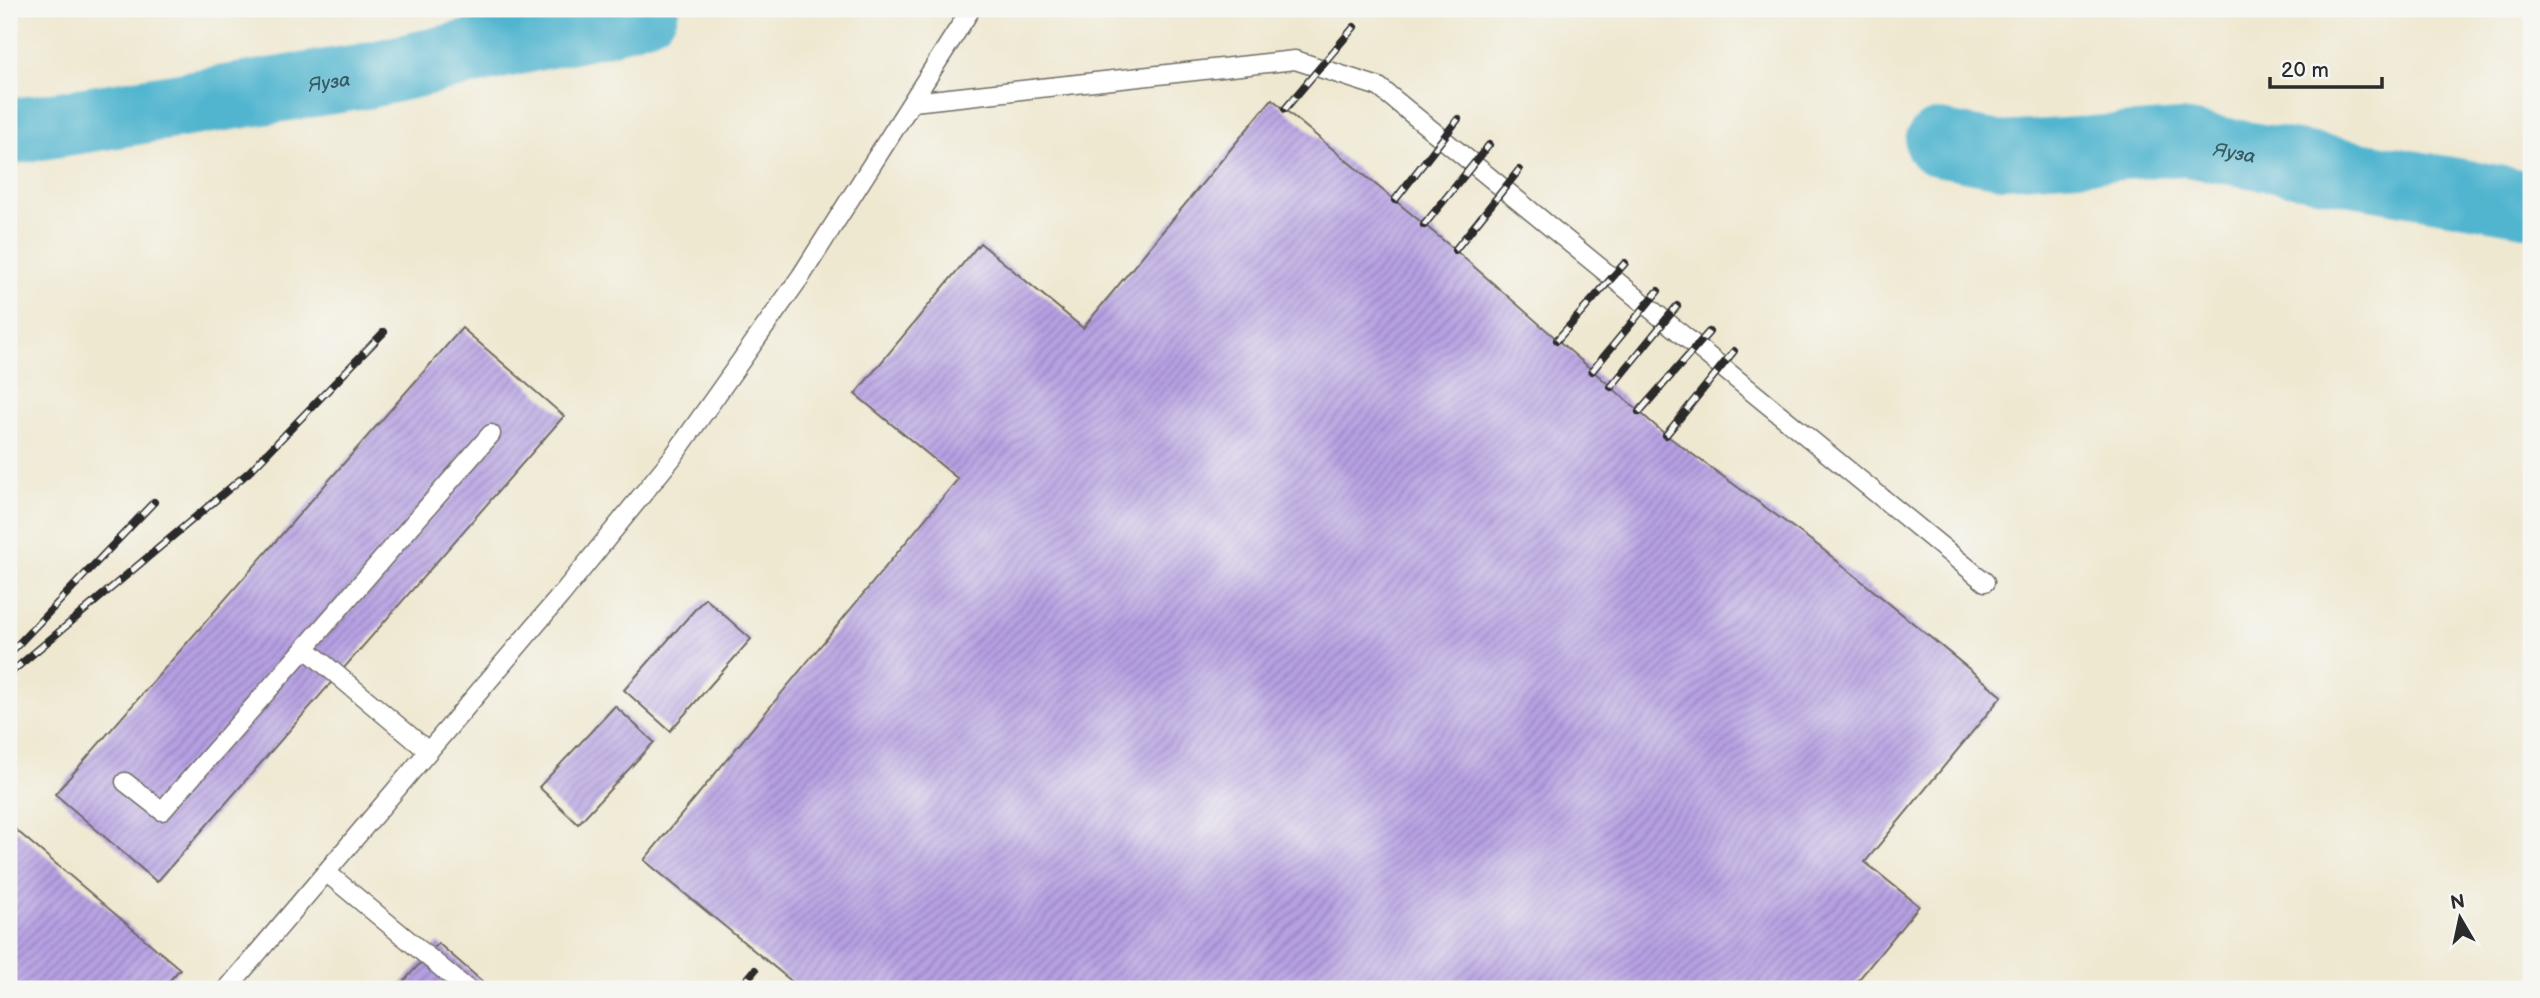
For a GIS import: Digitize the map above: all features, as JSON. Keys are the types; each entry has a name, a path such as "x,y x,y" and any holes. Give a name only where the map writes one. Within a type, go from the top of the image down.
{"lane":[{"path":"227,989 672,458 801,276 971,9"},
{"path":"913,102 1295,60 1379,87 1984,582"},
{"path":"125,782 162,811 491,434"},
{"path":"305,648 428,751"},
{"path":"326,872 467,989"}],"building":[{"path":"1272,99 1455,250 1666,435 1820,547 2002,696 1865,862 1919,906 1851,989 801,989 644,860 958,479 855,394 980,243 1083,328"},
{"path":"462,328 564,416 157,882 55,794"},
{"path":"705,598 751,639 670,731 624,690"},
{"path":"615,706 654,742 578,824 539,787"},
{"path":"9,824 180,969 162,989 9,989"},
{"path":"438,943 491,989 397,989"}],"waterway":[{"name":"Яуза","path":"9,132 365,76 603,23 646,9"},
{"name":"Яуза","path":"1938,143 2003,155 2181,143 2531,204"}],"railway":[{"path":"1285,109 1354,27"},
{"path":"1395,200 1458,119"},
{"path":"1424,225 1489,145"},
{"path":"1455,250 1519,170"},
{"path":"1557,340 1625,263"},
{"path":"1592,371 1658,291"},
{"path":"1611,387 1677,306"},
{"path":"9,674 249,472 384,332"},
{"path":"1639,412 1709,332"},
{"path":"1666,435 1734,351"},
{"path":"9,654 154,502"},
{"path":"739,989 755,970"}]}
